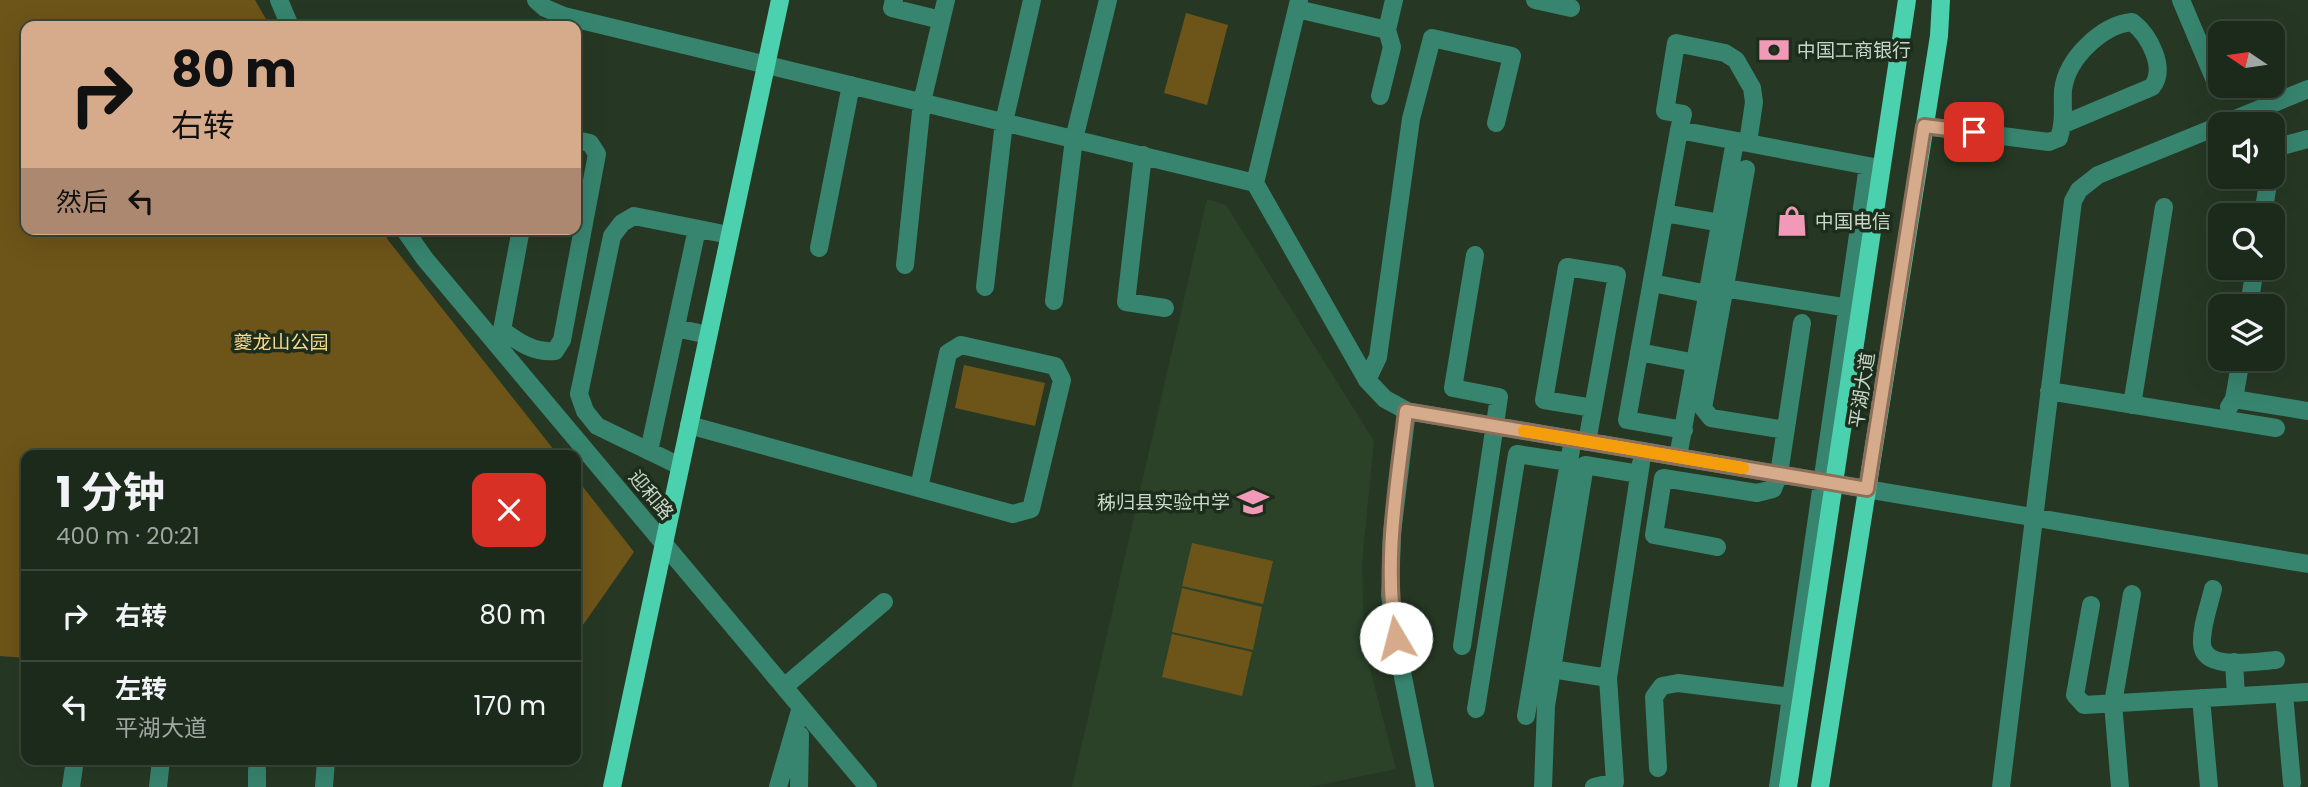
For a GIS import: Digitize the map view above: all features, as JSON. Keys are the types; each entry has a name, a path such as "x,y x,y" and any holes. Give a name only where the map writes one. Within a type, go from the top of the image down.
{"main road":[{"path":"612,787 780,0"},
{"name":"平湖大道","path":"1788,787 1875,167 1907,0"},
{"name":"平湖大道","path":"1820,787 1939,36 1941,0"}],"street":[{"path":"279,0 288,21"},
{"path":"536,0 545,8 564,16 1255,183"},
{"path":"894,0 892,8 941,20"},
{"path":"905,265 922,102 946,0"},
{"path":"985,287 1004,122 1032,0"},
{"path":"1054,301 1074,139 1108,0"},
{"path":"1380,96 1392,47 1387,30 1394,0"},
{"path":"1535,0 1571,8"},
{"path":"2181,0 2208,64"},
{"path":"1387,30 1298,5 1255,183 1367,380 1385,399 1406,411 2308,564"},
{"path":"1924,126 2049,142 2059,138 2064,124 2063,90 2074,61 2095,38 2118,23 2132,22 2144,31 2160,69 2158,79 2152,87 2064,124"},
{"path":"1367,380 1378,357 1411,119 1432,38 1512,56 1496,123"},
{"path":"1684,430 1627,420 1683,114 1665,111 1676,43 1725,53 1736,60 1752,88 1754,102 1721,223 1703,408 1711,418 1785,430"},
{"path":"819,248 851,85"},
{"path":"2253,112 2308,89"},
{"path":"1679,130 1875,167 1849,308 1829,483 1791,697 1779,787"},
{"path":"2001,787 2073,201 2079,190 2098,175 2208,131"},
{"path":"2285,145 2308,139"},
{"path":"520,235 498,335 542,352 555,351 562,341 597,154 590,143 581,141"},
{"path":"1143,155 1126,302 1165,308"},
{"path":"1678,457 1696,363 1746,169"},
{"path":"2132,405 2164,207"},
{"path":"1664,213 1721,223"},
{"path":"680,466 597,426 585,411 579,394 612,236 622,223 634,216 729,235"},
{"path":"649,451 697,229"},
{"name":"迎和路","path":"415,235 664,543 868,787"},
{"path":"1462,646 1499,397 1453,388 1475,255"},
{"path":"1526,716 1569,462 1593,408 1617,275 1567,267 1544,400 1593,408"},
{"path":"1651,283 1849,308"},
{"path":"1717,547 1654,535 1663,478 1757,493 1773,489 1779,474 1802,323"},
{"path":"676,328 708,335"},
{"path":"689,425 1013,514 1031,509 1062,380 1055,366 961,345 948,353 919,488"},
{"path":"1639,352 1696,363"},
{"path":"2221,419 2234,399 2239,371"},
{"path":"2049,391 2276,428"},
{"path":"2234,399 2308,411"},
{"path":"1406,411 1392,533 1390,595 1398,652 1425,787"},
{"path":"1594,787 1615,782 1608,678 1643,452"},
{"path":"1476,709 1517,454 1569,462"},
{"path":"1543,787 1546,706 1585,466 1639,474"},
{"path":"2213,589 2202,647 2206,656 2213,661 2276,660"},
{"path":"2120,787 2113,703 2132,594"},
{"path":"784,687 884,602"},
{"path":"2091,605 2076,695 2084,705 2308,692"},
{"path":"2234,662 2236,696"},
{"path":"1552,669 1608,678"},
{"path":"1658,768 1654,697 1662,686 1678,683 1791,697"},
{"path":"2284,694 2292,783"},
{"path":"2201,698 2209,787"},
{"path":"778,787 801,707"},
{"path":"799,787 801,707"},
{"path":"71,787 74,765"},
{"path":"158,787 160,765"},
{"path":"324,787 326,765"}],"shaded area":[{"name":"秭归县实验中学","path":"1207,199 1226,205 1374,441 1362,563 1364,646 1396,769 1310,787 1072,787"}],"green space":[{"name":"夔龙山公园","path":"0,0 255,0 267,21 21,21 21,235 385,235 554,450 21,450 21,658 0,656"},
{"path":"1186,13 1228,25 1207,105 1164,93"},
{"path":"964,365 1045,383 1035,426 955,408"},
{"path":"581,484 634,552 581,628"},
{"path":"1192,543 1273,561 1263,604 1182,586"},
{"path":"1182,588 1262,607 1253,650 1172,632"},
{"path":"1172,634 1252,652 1242,696 1162,677"}],"slow traffic":[{"path":"1524,431 1743,468"}],"place":[{"name":"中国工商银行","path":"1774,50"},
{"name":"中国电信","path":"1792,221"},
{"name":"秭归县实验中学","path":"1253,502"}],"route":[{"path":"1396,638 1389,564 1406,411 1867,489 1924,126 1974,132"}]}
